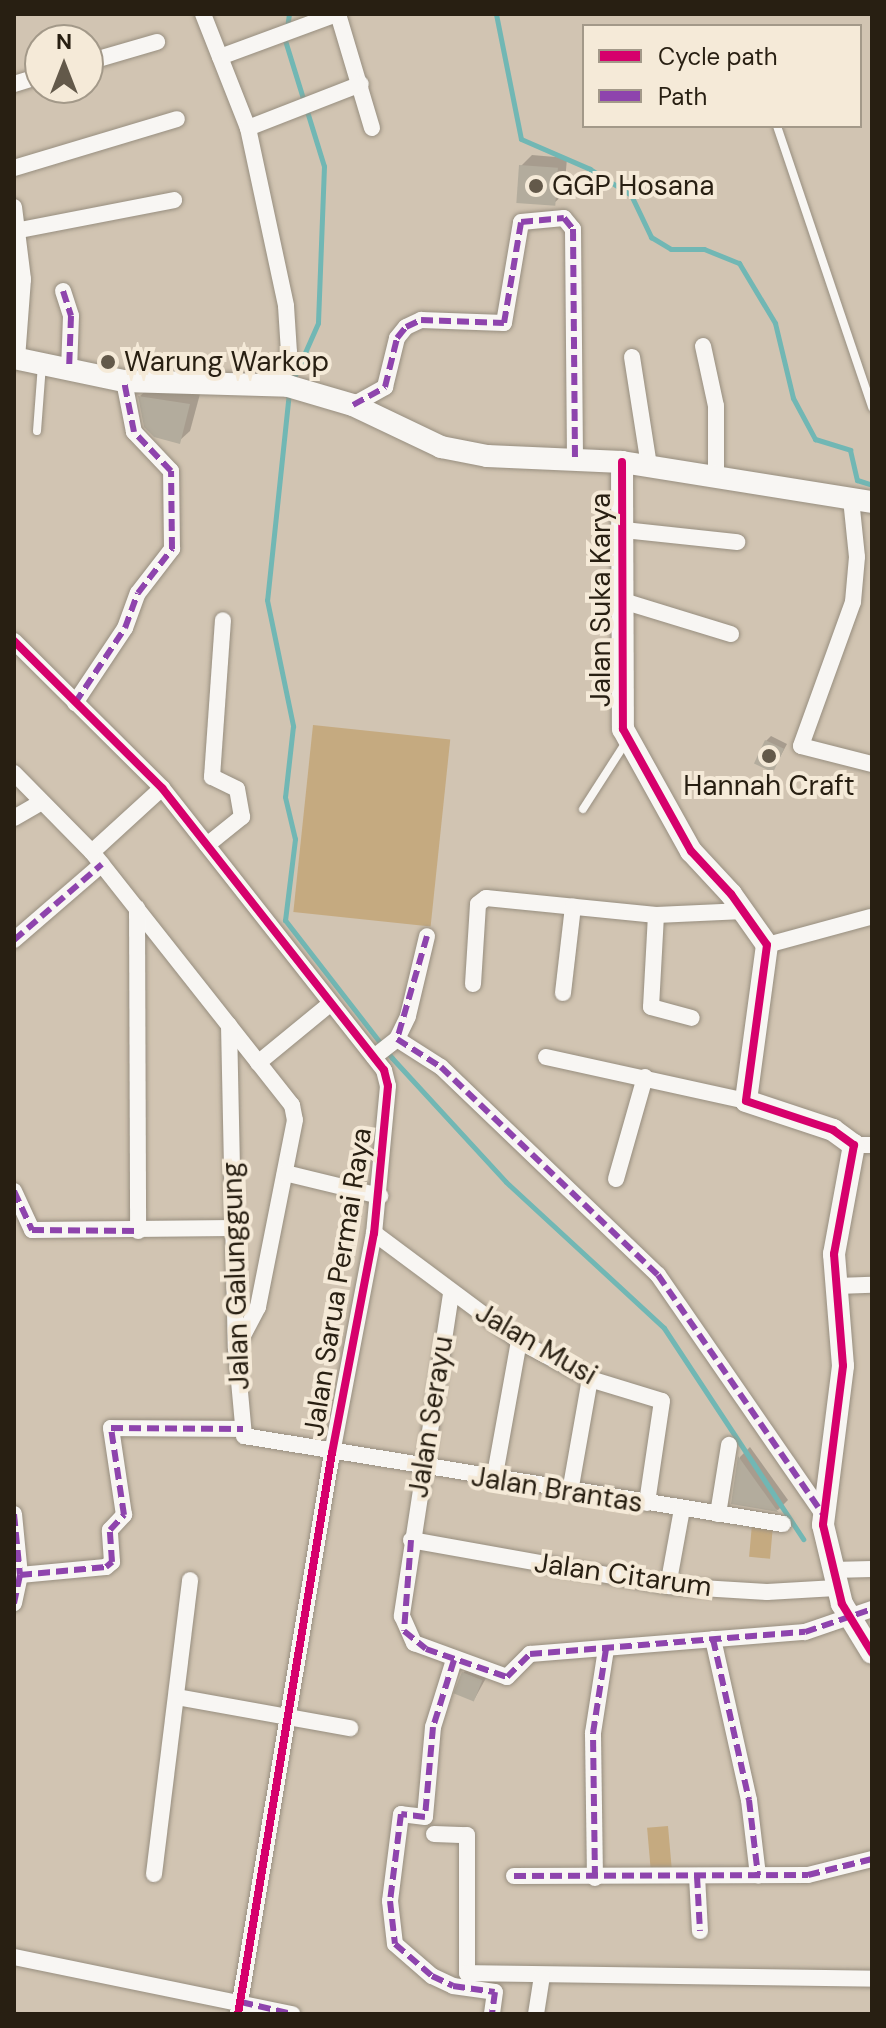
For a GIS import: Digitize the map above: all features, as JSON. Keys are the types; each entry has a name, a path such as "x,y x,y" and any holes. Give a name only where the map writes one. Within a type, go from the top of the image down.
{"street":[{"path":"203,14 248,128 290,333 287,386"},
{"path":"220,57 338,14 372,128"},
{"path":"104,57 157,42"},
{"path":"248,128 361,84"},
{"path":"14,168 177,119"},
{"path":"20,230 174,200"},
{"path":"14,207 20,230 23,279 15,359 124,381 287,386 353,405 441,447 487,456 622,462 861,500 853,602 801,746 872,764"},
{"path":"353,405 385,387 397,338 406,327 421,320 504,323 521,222 564,218 573,229 575,458"},
{"path":"63,291 71,316 69,370"},
{"path":"703,346 716,406 716,476"},
{"path":"632,357 649,466"},
{"path":"75,703 125,628 138,593 172,549 171,471 130,425 124,381"},
{"name":"Jalan Suka Karya","path":"622,462 622,717 628,739 691,851 744,911 767,945"},
{"path":"624,530 737,542"},
{"path":"623,601 731,634"},
{"path":"207,845 243,812 237,789 212,777 223,620"},
{"name":"Jalan Sarua Permai Raya","path":"14,641 162,788 331,1003 385,1048 388,1086 380,1196 332,1453 240,2008"},
{"path":"14,773 97,858 295,1113 258,1307 236,1348"},
{"path":"14,940 162,788"},
{"path":"14,818 42,802"},
{"path":"746,1101 767,945 871,917 872,898"},
{"path":"473,984 481,900 656,915 744,911"},
{"path":"563,993 573,907"},
{"path":"137,908 138,1231"},
{"path":"656,915 651,1007 692,1018"},
{"path":"427,936 385,1048 441,1067 658,1275 823,1514"},
{"path":"258,1063 331,1003"},
{"name":"Jalan Galunggung","path":"229,1025 236,1348 243,1429 248,1439 332,1453"},
{"path":"546,1057 746,1101 833,1130 863,1145 839,1207 837,1286 843,1366 823,1514 834,1579 848,1618 872,1653"},
{"path":"616,1179 645,1077"},
{"path":"285,1173 380,1196"},
{"path":"14,1191 32,1230 233,1228"},
{"name":"Jalan Musi","path":"374,1233 451,1294 519,1341 590,1379 662,1401 647,1503"},
{"path":"837,1286 872,1285"},
{"name":"Jalan Serayu","path":"451,1294 411,1540 404,1631 414,1643 454,1660"},
{"path":"494,1480 519,1341"},
{"path":"570,1492 590,1379"},
{"path":"20,1575 106,1567 112,1562 110,1530 124,1515 111,1428 243,1429"},
{"path":"718,1514 729,1445"},
{"name":"Jalan Brantas","path":"332,1453 783,1524"},
{"path":"668,1586 682,1509"},
{"path":"14,1514 20,1575 15,1602"},
{"name":"Jalan Citarum","path":"411,1540 668,1586 767,1592 872,1569"},
{"path":"154,1874 190,1580"},
{"path":"492,2014 495,1992 453,1986 432,1976 395,1944 390,1901 401,1814 425,1817 433,1727 454,1660 507,1677 530,1654 819,1630 872,1609"},
{"path":"713,1639 749,1800 758,1875"},
{"path":"595,1878 593,1733 606,1649"},
{"path":"177,1697 350,1728"},
{"path":"434,1834 467,1835 465,1971 542,1976 872,1979"},
{"path":"514,1876 808,1875 872,1859"},
{"path":"697,1876 700,1931"},
{"path":"14,1957 240,2008 292,2014"},
{"path":"536,2014 542,1976"}],"lane":[{"path":"778,128 872,407"},
{"path":"37,431 42,364"},
{"path":"583,809 628,739"}],"shaded area":[{"path":"313,725 450,739 431,926 293,912"},
{"path":"752,1524 773,1526 770,1559 749,1557"},
{"path":"668,1826 672,1869 651,1871 647,1828"}],"building":[{"name":"GGP Hosana","path":"519,165 558,168 555,206 516,203"},
{"path":"138,396 190,404 180,444 154,437 144,427"},
{"name":"Hannah Craft","path":"765,740 784,749 773,772 754,764"},
{"path":"738,1456 778,1512 731,1504"},
{"path":"462,1672 482,1680 474,1702 453,1693"}],"waterway":[{"path":"287,28 289,14"},
{"path":"496,14 521,139 590,169 631,195 651,237 671,249 704,249 739,263 775,323 793,398 815,439 850,450 857,480 872,485"},
{"path":"284,37 324,166 318,323 292,382"},
{"path":"289,392 267,600 293,726 285,797 295,839 285,920 392,1058 506,1182 664,1328 803,1539"}],"marked path":[{"path":"353,405 385,387 397,338 406,327 421,320 504,323 521,222 564,218 573,229 575,458"},
{"path":"63,291 71,316 69,370"},
{"path":"75,703 125,628 138,593 172,549 171,471 134,432 124,381"},
{"path":"14,940 102,864"},
{"path":"427,936 397,1039 441,1067 658,1275 823,1514"},
{"path":"14,1191 32,1230 138,1231"},
{"path":"20,1575 106,1567 112,1562 110,1530 124,1515 111,1428 243,1429"},
{"path":"14,1514 20,1575 14,1603"},
{"path":"411,1540 404,1631 426,1649 507,1677 530,1654 805,1632 872,1609"},
{"path":"713,1639 749,1800 758,1875"},
{"path":"595,1878 593,1733 606,1649"},
{"path":"454,1660 433,1727 425,1817 401,1814 390,1901 395,1944 432,1976 453,1986 495,1992 492,2014"},
{"path":"514,1876 808,1875 872,1859"},
{"path":"697,1876 700,1931"},
{"path":"241,2002 292,2014"}],"cycle path":[{"path":"622,462 623,729 691,851 731,894 767,945 746,1101 833,1130 854,1145 834,1254 843,1366 823,1525 842,1604 872,1653"},
{"path":"14,641 162,788 384,1070 388,1086 374,1233 332,1453 238,2014"}],"place":[{"name":"GGP Hosana","path":"536,186"},
{"name":"Warung Warkop","path":"108,362"},
{"name":"Hannah Craft","path":"769,756"}]}
